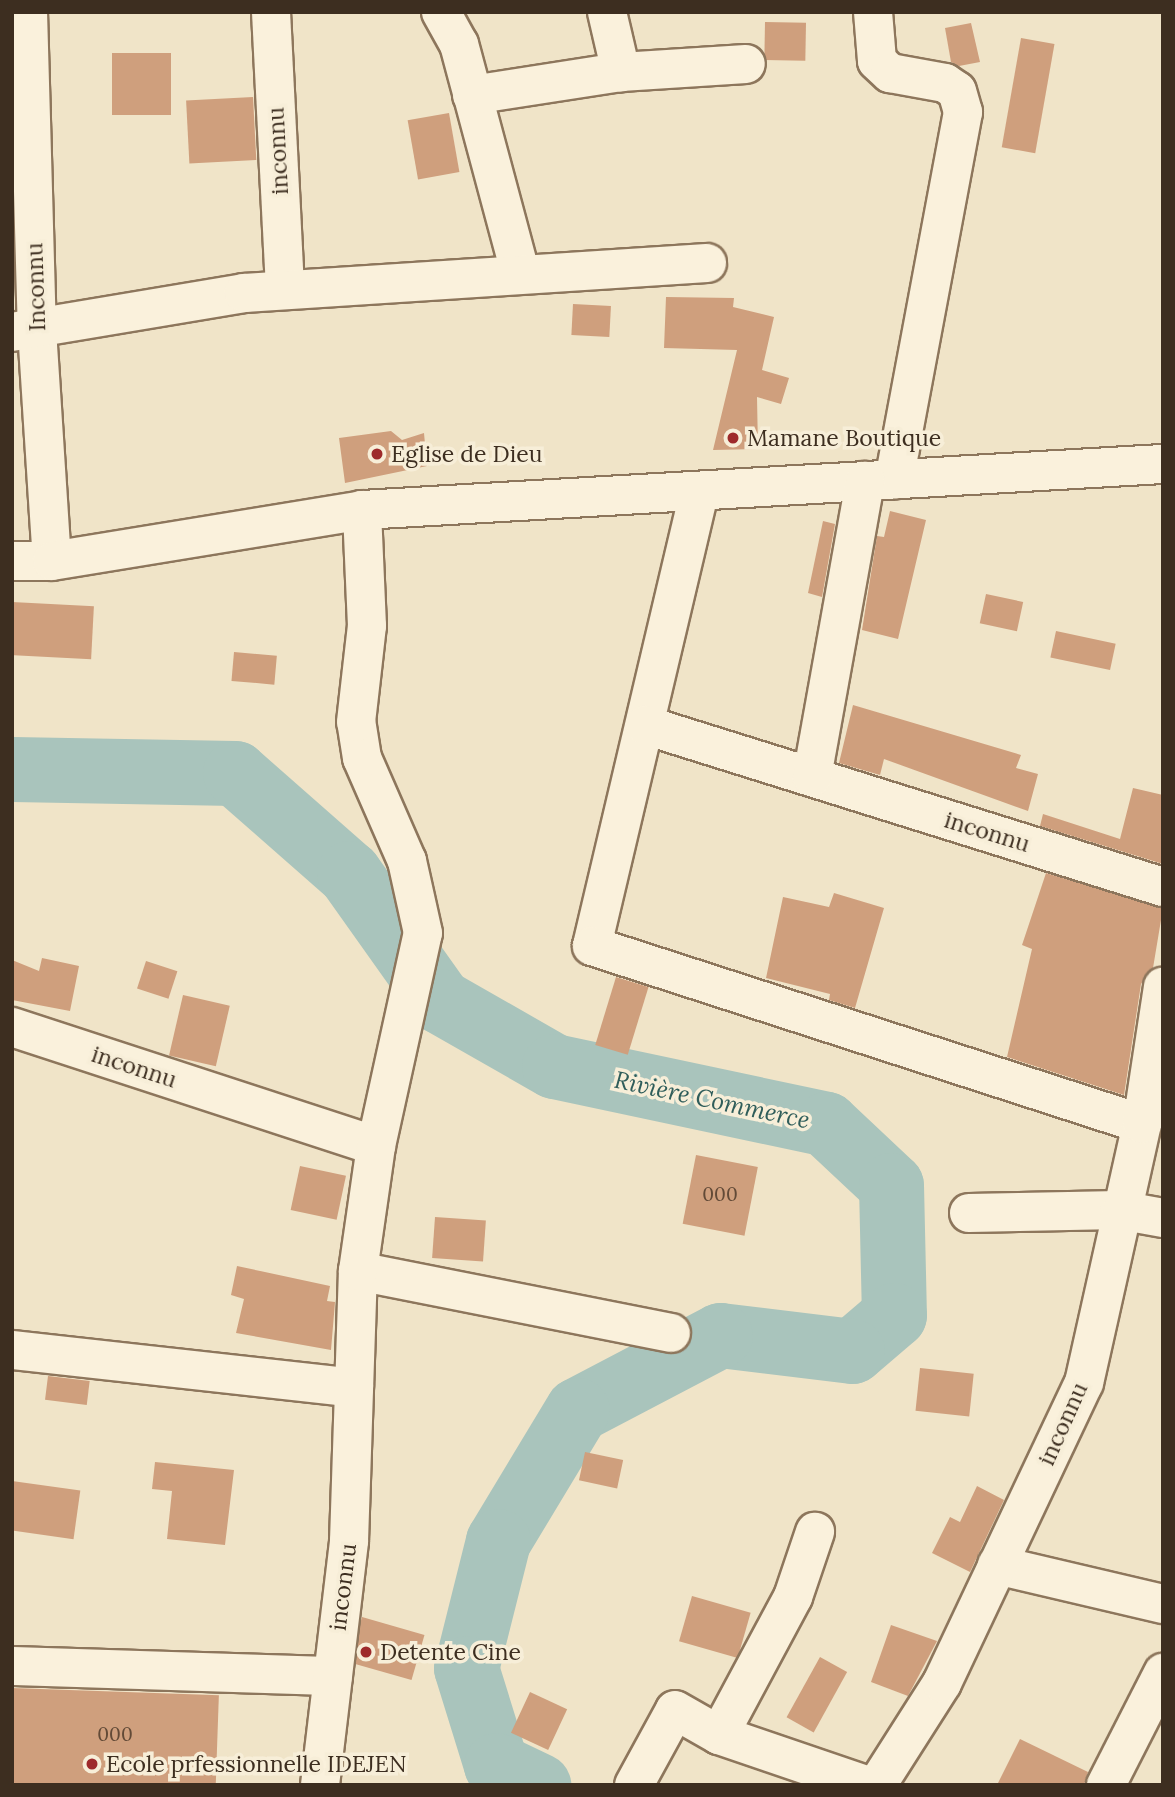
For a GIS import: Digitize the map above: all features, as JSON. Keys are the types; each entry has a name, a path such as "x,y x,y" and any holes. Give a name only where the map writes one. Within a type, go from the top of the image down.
{"street":[{"name":"Inconnu","path":"28,12 24,331 52,561"},
{"name":"inconnu","path":"271,12 285,290"},
{"path":"441,12 459,44 520,272"},
{"path":"607,12 621,72"},
{"path":"812,777 963,111 957,91 945,83 890,73 877,61 873,12"},
{"path":"472,95 621,72 746,64"},
{"name":"inconnu","path":"24,331 285,290 520,272 707,262"},
{"path":"12,561 52,561 362,510 699,493 1163,464"},
{"path":"699,493 592,946 1142,1124"},
{"name":"inconnu","path":"320,1785 349,1541 358,1271 376,1146 423,933 407,861 362,758 356,722 367,626 362,510"},
{"name":"inconnu","path":"645,724 1163,887"},
{"name":"inconnu","path":"877,1785 942,1683 1084,1383 1119,1210 1142,1124 1163,987"},
{"name":"inconnu","path":"12,1027 376,1146"},
{"path":"969,1213 1119,1210 1163,1218"},
{"path":"358,1271 671,1333"},
{"path":"12,1350 354,1388"},
{"path":"719,1735 793,1597 815,1532"},
{"path":"997,1565 1163,1604"},
{"path":"12,1666 333,1676"},
{"path":"1107,1785 1147,1743 1163,1672"},
{"path":"634,1785 675,1710 719,1735 866,1785"}],"building":[{"path":"765,22 806,23 805,61 764,60"},
{"path":"971,23 980,62 959,66 951,62 945,28"},
{"path":"1021,38 1054,44 1035,153 1002,147"},
{"path":"112,53 171,53 171,115 112,115"},
{"path":"253,97 256,160 189,163 186,101"},
{"path":"449,113 459,172 418,179 408,120"},
{"path":"666,297 734,298 733,307 774,317 762,370 789,378 781,404 757,397 758,449 713,450 737,350 664,348"},
{"path":"573,304 611,306 609,337 571,335"},
{"path":"391,431 402,440 424,433 427,466 345,483 339,438"},
{"path":"890,511 926,520 898,639 862,630 877,536 884,537"},
{"path":"823,521 835,524 822,597 808,593"},
{"path":"986,594 1023,602 1017,631 980,623"},
{"path":"12,602 94,606 91,659 12,655"},
{"path":"1056,631 1116,644 1110,670 1050,657"},
{"path":"234,652 277,656 274,685 231,681"},
{"path":"853,705 1021,755 1016,768 1038,774 1028,811 884,759 880,775 839,763"},
{"path":"1133,788 1163,795 1163,864 1040,826 1043,814 1120,839"},
{"path":"1046,873 1163,908 1153,968 1141,984 1124,1095 1007,1057 1032,949 1022,945"},
{"path":"834,893 884,908 855,1008 829,1000 830,994 766,978 783,897 829,907"},
{"path":"42,958 79,966 70,1011 12,1000 12,960 39,971"},
{"path":"146,961 177,971 168,999 137,989"},
{"path":"616,977 649,987 628,1055 595,1045"},
{"path":"183,995 230,1006 216,1066 169,1055"},
{"path":"696,1155 758,1167 744,1236 683,1224"},
{"path":"300,1166 346,1176 337,1220 291,1210"},
{"path":"435,1217 486,1221 483,1261 432,1258"},
{"path":"237,1266 330,1286 327,1301 335,1302 331,1350 236,1333 244,1299 231,1295"},
{"path":"920,1368 974,1374 969,1416 916,1411"},
{"path":"48,1376 90,1381 87,1405 45,1400"},
{"path":"585,1452 623,1460 617,1488 579,1480"},
{"path":"155,1462 234,1470 225,1545 167,1539 172,1491 152,1489"},
{"path":"12,1481 80,1491 74,1539 12,1530"},
{"path":"977,1486 1004,1500 970,1572 932,1553 950,1517 960,1522"},
{"path":"692,1596 751,1613 738,1658 679,1641"},
{"path":"362,1617 424,1635 412,1680 349,1662"},
{"path":"891,1625 937,1641 908,1696 871,1682"},
{"path":"820,1657 847,1672 814,1732 787,1717"},
{"path":"12,1688 219,1695 216,1785 12,1785"},
{"path":"530,1692 567,1709 548,1750 511,1733"},
{"path":"1020,1739 1088,1772 1084,1785 997,1785"}],"waterway":[{"name":"Rivière Commerce","path":"12,769 235,773 349,873 440,1001 554,1066 826,1124 891,1185 894,1315 852,1351 720,1335 577,1410 498,1541 466,1668 496,1765 538,1785"}],"place":[{"name":"Mamane Boutique","path":"733,438"},
{"name":"Eglise de Dieu","path":"377,454"},
{"name":"Detente Cine","path":"366,1652"},
{"name":"Ecole prfessionnelle IDEJEN","path":"92,1764"}]}
